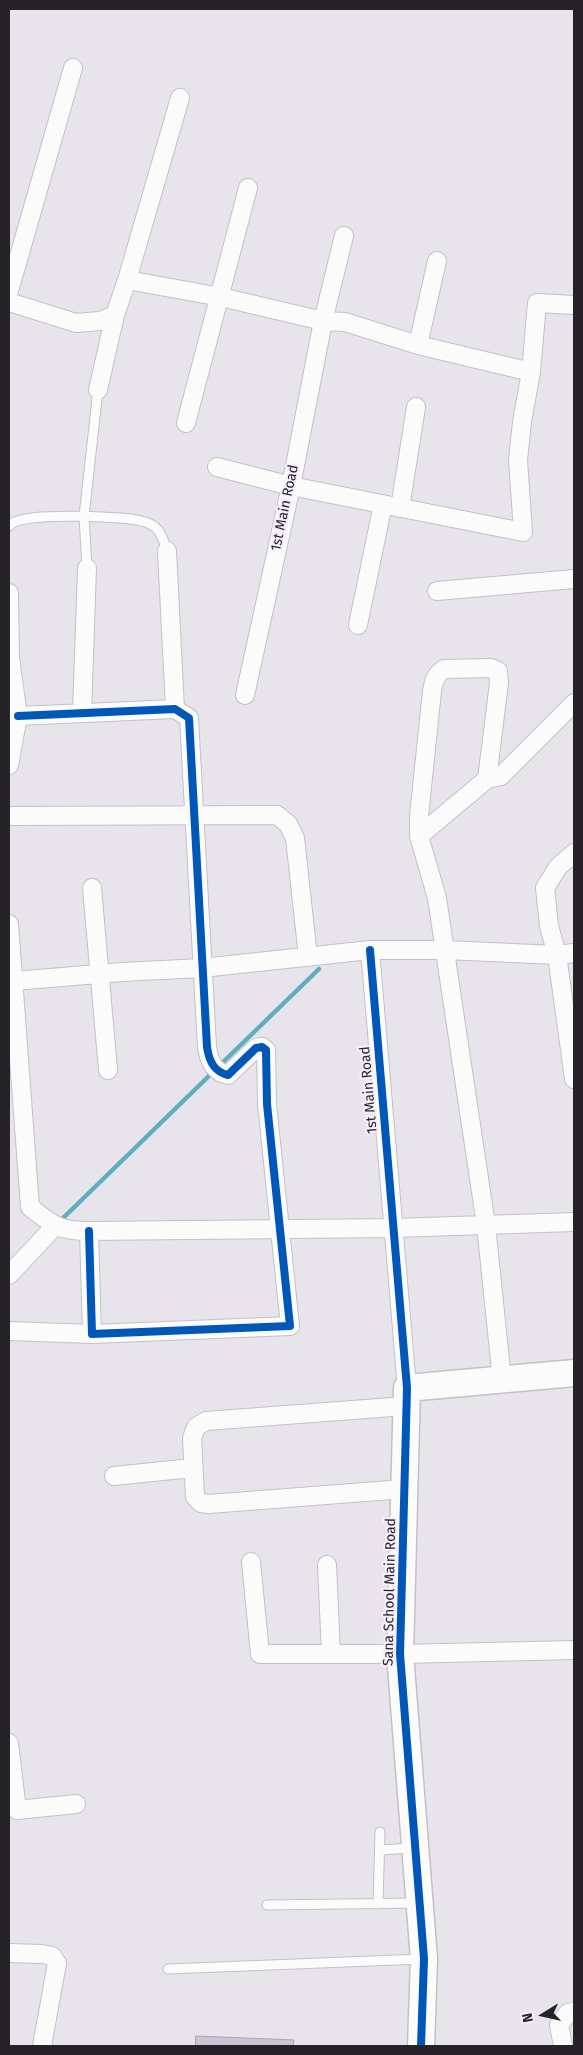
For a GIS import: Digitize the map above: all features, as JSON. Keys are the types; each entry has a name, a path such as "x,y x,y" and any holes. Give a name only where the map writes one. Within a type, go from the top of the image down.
{"street":[{"path":"9,291 73,68"},
{"path":"98,390 114,315 127,280 180,98"},
{"path":"186,422 221,297 248,188"},
{"name":"1st Main Road","path":"245,695 291,486 323,321 344,236"},
{"path":"418,345 437,261"},
{"path":"127,280 221,297 323,321 345,322 418,345 531,372"},
{"path":"9,302 76,323 100,321 114,315"},
{"path":"217,467 291,486 523,532 518,460 522,422 531,372 537,303 574,305"},
{"path":"358,625 392,506 416,407"},
{"path":"167,551 175,709"},
{"path":"82,713 87,568"},
{"path":"437,591 574,579"},
{"path":"9,593 10,658 18,716 9,765"},
{"path":"487,779 499,683 498,671 491,668 444,669 438,673 434,680 432,691 419,816 420,836 437,898 445,950 486,1225 502,1380"},
{"path":"420,836 487,779 501,776 574,703"},
{"path":"9,1331 92,1334 290,1326 267,1104 266,1050 262,1046 256,1048 228,1075 216,1070 208,1055 189,718 175,709 18,716"},
{"path":"9,816 277,815 288,824 295,838 308,957"},
{"path":"574,853 558,867 546,888 549,926 566,954 574,1079"},
{"path":"92,888 108,1070"},
{"path":"9,924 30,1208 54,1226 70,1231 89,1231 394,1228 574,1222"},
{"path":"14,981 202,968 370,950 445,950 566,954"},
{"name":"1st Main Road","path":"370,950 394,1228"},
{"path":"9,1275 54,1226"},
{"name":"Sana School Main Road","path":"394,1228 407,1397 400,1654 424,1959 422,2046"},
{"path":"89,1231 92,1334"},
{"path":"404,1489 209,1504 201,1503 194,1497 192,1438 196,1427 206,1422 407,1397 502,1380 574,1373"},
{"path":"114,1476 192,1468"},
{"path":"251,1562 260,1654 400,1654 574,1650"},
{"path":"327,1565 331,1654"},
{"path":"9,1743 13,1813 76,1804"},
{"path":"9,1952 52,1956 57,1963 42,2046"},
{"path":"563,2046 559,2025 568,2013 574,2012"}],"lane":[{"path":"87,568 84,516 98,390"},
{"path":"9,526 10,523 21,519 84,516 144,521 154,526 163,536 167,551"},
{"path":"378,1904 380,1832"},
{"path":"380,1850 416,1848"},
{"path":"267,1905 420,1903"},
{"path":"168,1969 424,1959"}],"building":[{"path":"196,2036 294,2040 293,2046 196,2046"}],"waterway":[{"path":"219,1066 319,969"},
{"path":"58,1223 214,1071"}],"cycle path":[{"path":"18,716 175,709 189,718 207,1047 213,1065 223,1074 228,1075 256,1048 262,1047 266,1050 267,1104 290,1326 92,1334 89,1231"},
{"path":"370,950 407,1388 400,1654 424,1959 421,2046"}]}
